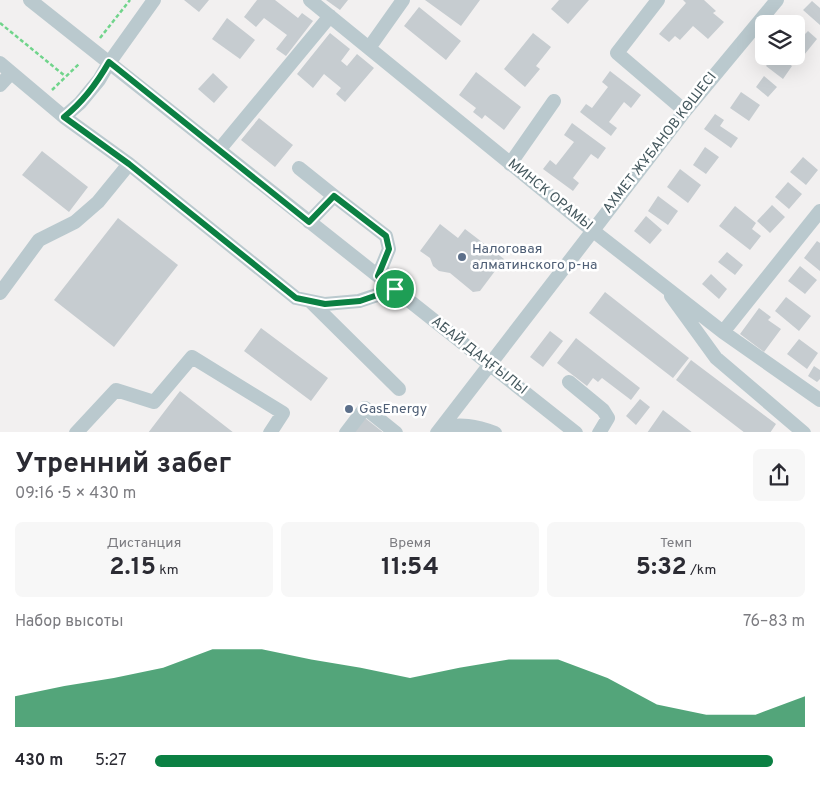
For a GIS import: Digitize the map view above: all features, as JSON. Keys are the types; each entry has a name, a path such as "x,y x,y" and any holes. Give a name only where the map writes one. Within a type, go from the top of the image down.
{"street":[{"name":"АБАЙ ДАҢҒЫЛЫ","path":"30,0 576,432"},
{"path":"64,117 80,103 99,80 109,62 154,0"},
{"name":"МИНСК ОРАМЫ","path":"310,0 592,230 660,281 723,332 820,400"},
{"path":"369,48 403,0"},
{"path":"658,0 617,53 685,110"},
{"name":"АХМЕТ ЖҰБАНОВ КӨШЕСІ","path":"439,430 685,110 777,0"},
{"path":"219,150 330,16"},
{"path":"0,63 64,117 129,164 296,298 325,304 360,301 395,289"},
{"path":"0,85 12,73"},
{"path":"510,164 554,101"},
{"path":"0,293 39,240 75,222 81,217 98,202 129,164"},
{"path":"299,168 386,236 389,249 378,276"},
{"path":"309,222 334,196"},
{"path":"723,332 820,210"},
{"path":"660,281 716,358 804,432"},
{"path":"310,301 398,388"},
{"path":"76,432 116,390 154,402 192,357 283,413 270,432"},
{"path":"569,382 603,410 608,418 599,432"},
{"path":"346,432 365,408 396,432"},
{"path":"439,430 462,425 495,432"}],"path":[{"path":"99,39 130,0"},
{"path":"0,23 65,76"},
{"path":"36,93 44,88 53,90 79,64"}],"building":[{"path":"184,0 209,0 199,12"},
{"path":"257,0 275,0 298,18 302,13 313,21 286,56 276,49 287,35 264,18 256,27 244,17"},
{"path":"326,0 348,0 340,10"},
{"path":"425,0 480,0 461,26"},
{"path":"559,0 589,0 568,24 551,9"},
{"path":"683,0 704,0 716,11 713,13 724,22 708,39 693,26 680,40 675,36 669,42 659,34 686,3"},
{"path":"812,1 820,8 820,25 803,10"},
{"path":"419,7 461,41 446,60 404,26"},
{"path":"227,18 255,40 240,59 212,39"},
{"path":"808,31 817,39 805,54 805,34"},
{"path":"330,33 350,49 341,61 347,66 357,54 374,68 345,102 336,94 341,88 324,74 313,88 297,74"},
{"path":"533,33 551,47 536,66 540,69 525,87 504,69"},
{"path":"791,65 792,66 783,79 766,66"},
{"path":"610,71 641,95 631,108 624,102 609,122 617,128 611,136 580,112 586,104 592,108 608,87 602,82"},
{"path":"476,72 521,107 504,130 485,115 482,119 473,112 476,108 459,95"},
{"path":"213,73 228,87 214,103 198,89"},
{"path":"764,76 777,87 768,97 756,87"},
{"path":"741,92 760,105 749,121 730,108"},
{"path":"715,114 724,120 720,126 738,138 731,148 704,129"},
{"path":"259,118 293,145 275,167 241,140"},
{"path":"572,123 606,148 598,159 591,154 573,178 579,183 573,191 543,169 550,160 556,165 574,142 564,135"},
{"path":"705,147 719,157 706,174 693,165"},
{"path":"42,151 88,187 69,212 22,175"},
{"path":"803,157 818,170 806,185 790,172"},
{"path":"680,169 701,185 688,203 667,187"},
{"path":"788,182 802,194 789,209 775,197"},
{"path":"658,196 678,211 668,225 648,211"},
{"path":"772,205 785,217 770,233 757,221"},
{"path":"735,206 756,223 752,229 761,236 750,250 719,226"},
{"path":"646,216 662,230 650,244 634,231"},
{"path":"118,218 178,265 114,347 54,300"},
{"path":"440,224 458,238 465,229 504,259 480,291 473,292 450,273 439,271 433,266 430,258 420,251"},
{"path":"817,241 820,243 820,271 804,258"},
{"path":"727,252 743,265 735,275 718,262"},
{"path":"800,266 817,280 805,294 788,281"},
{"path":"711,274 727,289 719,299 702,284"},
{"path":"605,292 689,358 673,378 589,313"},
{"path":"786,297 811,316 799,331 775,311"},
{"path":"759,308 771,317 768,320 781,329 764,352 740,334"},
{"path":"261,328 328,378 311,401 244,351"},
{"path":"550,331 563,341 543,367 530,357"},
{"path":"576,338 640,388 631,400 602,378 598,382 593,378 587,386 557,363"},
{"path":"799,339 818,353 807,369 787,354"},
{"path":"691,360 776,424 771,432 744,432 676,380"},
{"path":"814,366 820,370 820,379 817,382 808,376"},
{"path":"180,391 233,432 149,432"},
{"path":"640,399 650,407 636,425 626,416"},
{"path":"663,410 692,432 648,432"},
{"path":"365,418 383,432 355,432"}],"place":[{"name":"Налоговая алматинского р-на","path":"462,257"},
{"name":"GasEnergy","path":"349,409"}],"route":[{"path":"109,62 309,222 334,196 386,236 389,242 389,249 378,276 395,289 360,301 325,304 296,298 129,164 64,117 80,103 99,80 109,62"}]}
